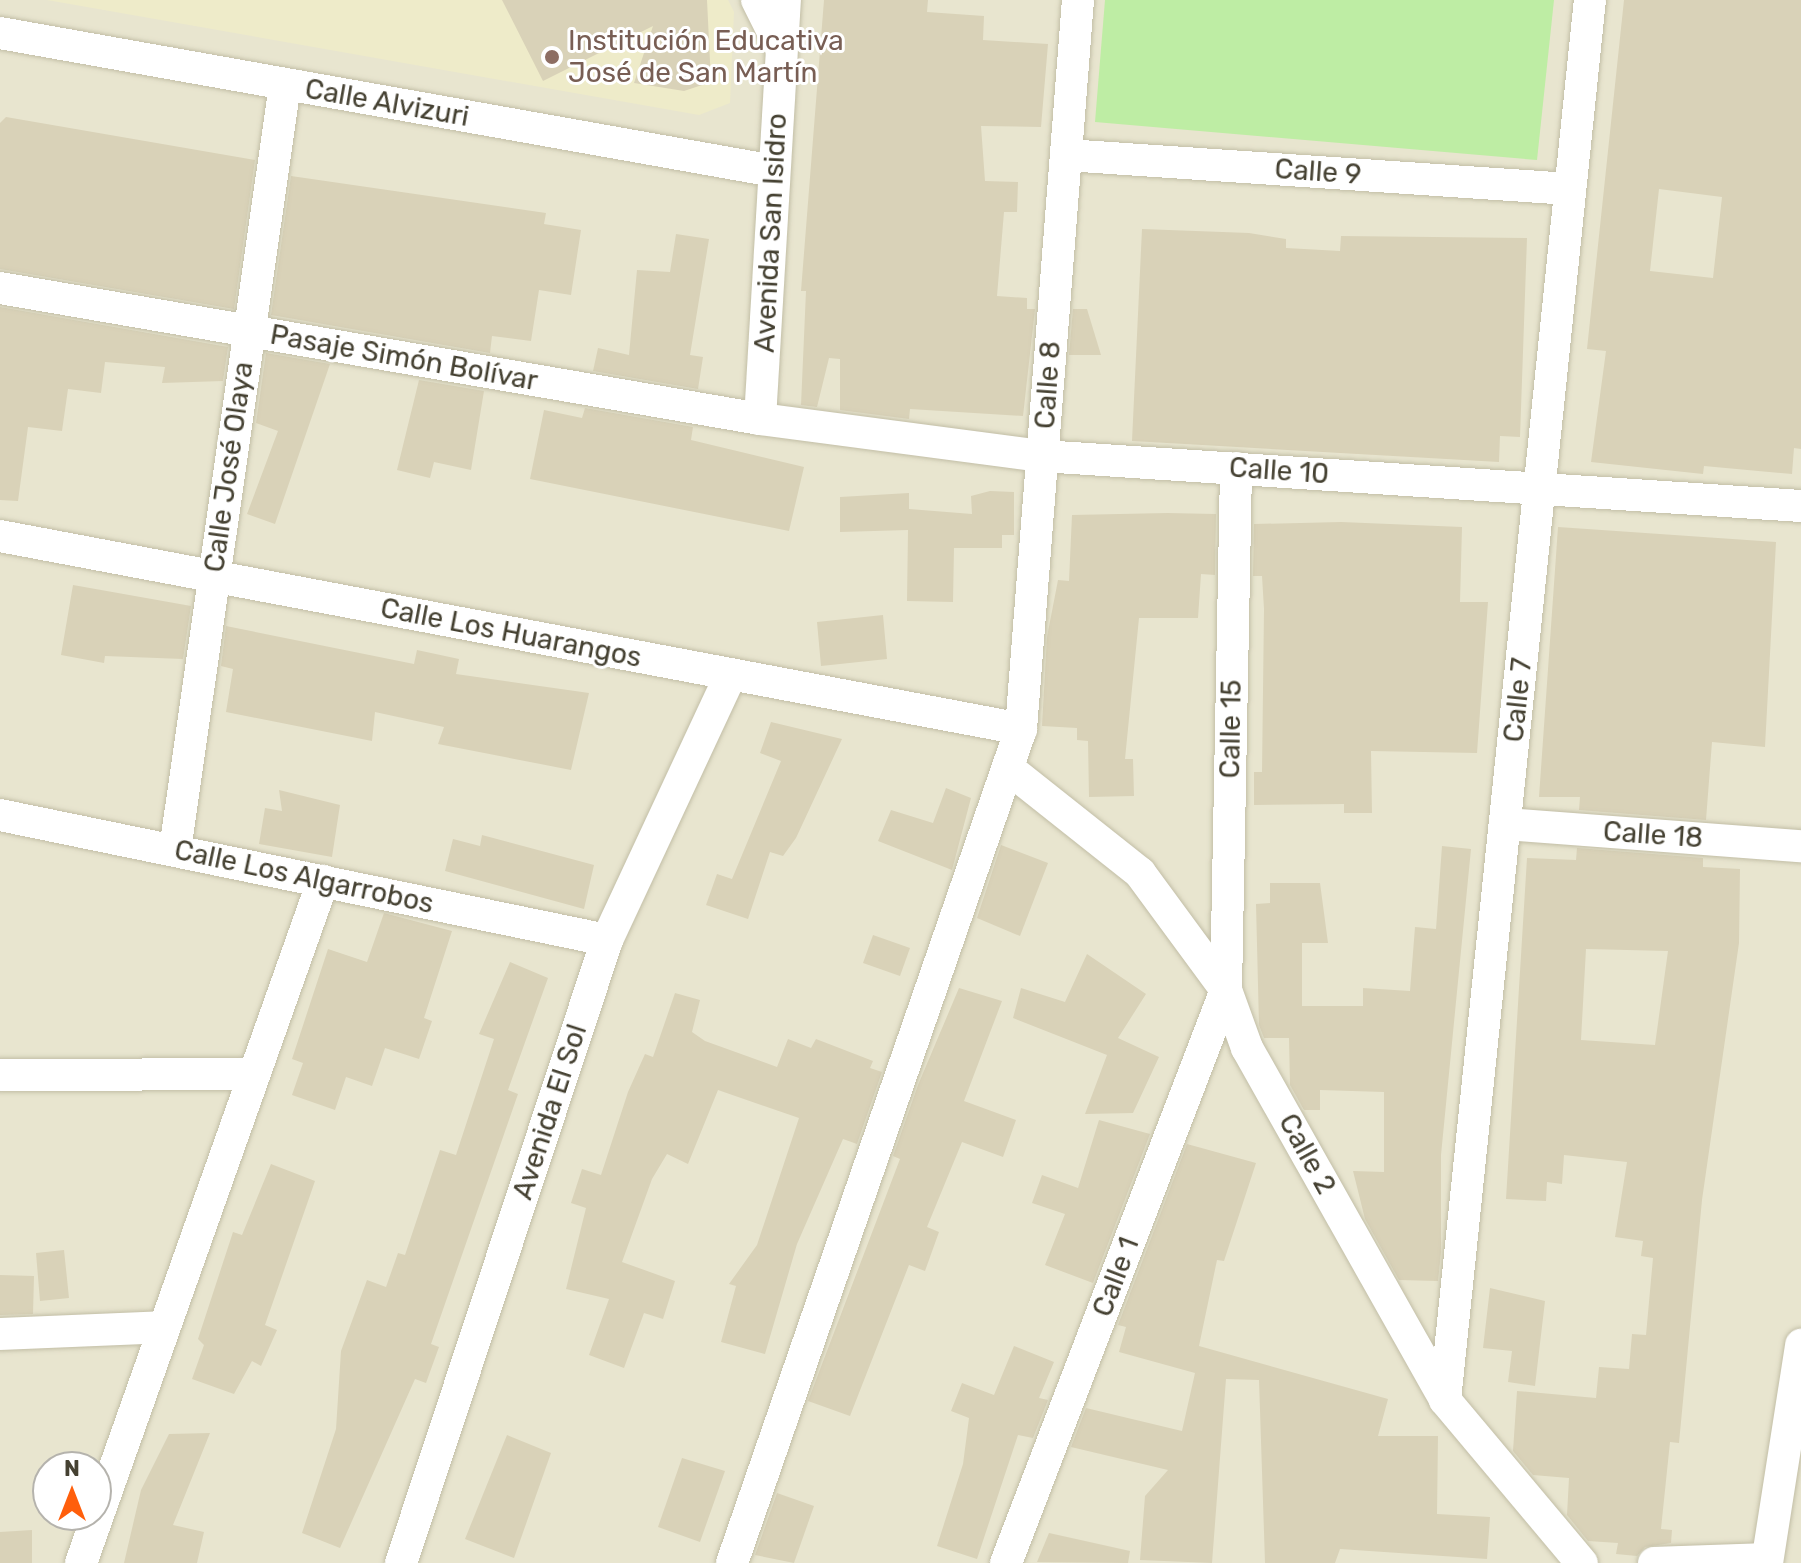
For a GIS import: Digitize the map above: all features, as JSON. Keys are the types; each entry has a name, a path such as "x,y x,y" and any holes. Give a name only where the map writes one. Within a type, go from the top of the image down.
{"street":[{"path":"757,0 782,49"},
{"name":"Avenida San Isidro","path":"760,419 785,0"},
{"name":"Calle 8","path":"732,1563 1021,729 1078,0"},
{"name":"Calle 7","path":"1445,1400 1590,0"},
{"name":"Calle Alvizuri","path":"0,33 774,171"},
{"name":"Calle José Olaya","path":"175,850 285,85"},
{"name":"Calle 9","path":"1066,155 1570,189"},
{"name":"Pasaje Simón Bolívar","path":"0,288 760,419"},
{"name":"Calle 10","path":"760,419 1042,456 1801,506"},
{"name":"Calle 15","path":"1226,990 1236,468"},
{"name":"Calle Los Huarangos","path":"0,536 1021,729"},
{"name":"Avenida El Sol","path":"401,1563 607,940 731,674"},
{"name":"Calle 2","path":"1009,769 1140,873 1226,990 1247,1048 1445,1400 1582,1563"},
{"name":"Calle Los Algarrobos","path":"0,815 607,940"},
{"name":"Calle 18","path":"1505,824 1801,846"},
{"path":"81,1563 323,881"},
{"name":"Calle 1","path":"1006,1563 1226,990"},
{"path":"0,1075 252,1074"},
{"path":"0,1334 164,1327"},
{"path":"1654,1563 1767,1561 1801,1345"}],"shaded area":[{"path":"0,0 1801,0 1801,1563 0,1563"},
{"name":"Institución Educativa José de San Martín","path":"47,0 728,0 734,12 730,103 699,115"}],"green space":[{"path":"1105,0 1554,0 1537,160 1095,122"}],"building":[{"path":"502,0 707,0 711,82 684,91 634,83 653,26 543,81"},
{"path":"824,0 928,0 927,12 984,16 983,40 1048,44 1041,127 981,126 985,181 1018,182 1017,212 1004,212 997,296 1027,298 1027,309 1035,309 1023,416 910,409 909,419 840,410 840,359 829,358 817,407 801,405 806,291 801,291"},
{"path":"1624,0 1801,0 1801,449 1794,448 1792,474 1704,466 1703,474 1591,462 1606,351 1587,349","holes":["1659,189 1722,197 1713,278 1650,271"]},
{"path":"6,117 255,160 234,309 0,269 0,123"},
{"path":"291,176 546,213 544,224 581,230 571,295 539,290 531,341 492,336 490,353 271,315"},
{"path":"1142,229 1249,233 1286,239 1286,248 1340,251 1341,236 1527,238 1520,437 1500,436 1499,462 1132,441"},
{"path":"676,234 709,239 690,355 703,357 698,389 593,371 598,348 629,355 637,270 670,272"},
{"path":"0,307 228,347 223,381 162,383 165,367 105,362 101,393 68,389 62,431 28,427 18,501 0,500"},
{"path":"1073,309 1087,309 1101,355 1069,355"},
{"path":"266,353 330,364 275,524 247,514 278,431 256,423"},
{"path":"419,380 484,391 471,470 434,462 430,478 397,470"},
{"path":"585,408 693,427 691,440 804,467 789,531 530,479 544,410 582,418"},
{"path":"990,491 1014,492 1014,535 1002,535 1002,548 954,548 953,602 907,601 908,530 840,532 840,497 909,493 909,509 972,514 971,496"},
{"path":"1216,514 1215,575 1201,574 1198,618 1139,618 1125,759 1133,759 1134,796 1089,797 1088,741 1077,740 1077,728 1042,726 1047,637 1058,580 1069,581 1072,515"},
{"path":"1341,522 1462,527 1460,602 1488,602 1477,753 1371,751 1372,813 1344,813 1344,804 1254,805 1254,772 1262,772 1264,609 1262,576 1253,576 1254,524"},
{"path":"1558,527 1776,542 1765,747 1712,742 1706,820 1579,810 1580,797 1539,797"},
{"path":"73,585 191,606 183,659 105,656 104,663 61,655"},
{"path":"883,615 887,659 821,666 817,622"},
{"path":"226,626 414,664 417,650 459,659 456,674 589,693 571,770 438,744 444,727 375,712 372,741 226,712 233,669 221,666"},
{"path":"771,722 842,739 796,838 783,856 770,852 748,919 706,905 717,874 732,879 781,761 760,753"},
{"path":"946,788 971,798 952,870 878,841 891,810 933,823"},
{"path":"279,790 340,805 332,857 259,844 265,808 282,811"},
{"path":"482,835 594,865 584,909 445,871 453,839 480,846"},
{"path":"1001,845 1048,863 1020,936 977,918"},
{"path":"1442,846 1471,849 1441,1155 1441,1252 1438,1281 1399,1280 1365,1219 1353,1171 1384,1172 1384,1092 1320,1090 1320,1110 1304,1110 1290,1085 1289,1038 1264,1038 1259,1025 1256,904 1270,903 1270,883 1320,883 1328,943 1302,943 1302,1006 1363,1006 1363,988 1410,991 1415,927 1436,929"},
{"path":"1577,848 1703,858 1703,867 1740,869 1739,943 1702,1200 1679,1443 1670,1442 1661,1529 1672,1530 1671,1543 1645,1547 1637,1556 1616,1554 1618,1543 1588,1541 1567,1515 1569,1478 1533,1475 1513,1451 1517,1391 1596,1398 1599,1367 1629,1369 1632,1334 1646,1335 1653,1258 1641,1256 1643,1241 1615,1237 1627,1162 1564,1155 1562,1184 1547,1182 1546,1201 1506,1199 1527,858 1576,860","holes":["1586,949 1668,951 1655,1045 1581,1040"]},
{"path":"384,913 452,931 424,1018 432,1021 419,1059 385,1048 372,1086 346,1077 335,1110 292,1095 303,1063 292,1059 328,949 367,962"},
{"path":"873,935 910,948 900,976 863,963"},
{"path":"1087,954 1146,994 1118,1038 1159,1057 1133,1113 1085,1114 1107,1055 1013,1018 1021,988 1065,1002"},
{"path":"510,962 548,978 508,1090 518,1094 431,1344 439,1347 426,1383 415,1379 340,1548 302,1533 336,1429 341,1351 367,1280 386,1287 398,1253 405,1255 440,1150 456,1155 494,1039 479,1034"},
{"path":"959,988 1002,1001 964,1101 1016,1120 1003,1157 962,1142 927,1227 939,1232 925,1271 909,1265 850,1416 808,1401 900,1159 893,1156 918,1085"},
{"path":"675,993 700,1000 692,1032 705,1041 777,1067 788,1039 811,1048 816,1039 873,1061 870,1068 882,1072 857,1144 843,1139 797,1244 765,1354 721,1342 736,1286 729,1284 757,1245 799,1118 718,1090 688,1164 667,1154 652,1179 622,1262 675,1281 663,1319 644,1313 624,1368 589,1355 609,1299 566,1289 586,1208 571,1203 582,1169 601,1175 628,1092 645,1054 653,1057"},
{"path":"1099,1120 1150,1134 1093,1283 1045,1265 1065,1214 1032,1203 1042,1175 1078,1188"},
{"path":"1187,1144 1256,1163 1224,1261 1217,1260 1199,1346 1388,1399 1378,1436 1438,1436 1437,1514 1490,1517 1487,1559 1340,1549 1335,1563 1265,1563 1259,1380 1226,1379 1212,1563 1140,1560 1145,1496 1168,1470 1071,1447 1086,1408 1182,1431 1195,1373 1119,1352 1126,1327 1118,1325"},
{"path":"271,1164 315,1181 265,1325 277,1330 261,1366 252,1361 234,1394 192,1379 204,1345 198,1339 233,1232 242,1235"},
{"path":"64,1250 69,1298 40,1301 36,1253"},
{"path":"0,1275 34,1276 33,1314 0,1315"},
{"path":"1490,1288 1545,1301 1535,1386 1508,1382 1512,1351 1483,1348"},
{"path":"1014,1346 1054,1362 1039,1398 1048,1400 1033,1438 1018,1435 977,1559 937,1546 963,1464 969,1418 951,1411 962,1383 994,1395"},
{"path":"210,1433 173,1525 204,1532 197,1563 124,1563 141,1490 169,1434"},
{"path":"507,1435 551,1453 514,1558 465,1539"},
{"path":"682,1458 725,1471 700,1542 658,1527"},
{"path":"777,1493 814,1506 794,1563 755,1555"},
{"path":"32,1530 32,1563 0,1563 0,1532"},
{"path":"1049,1533 1130,1551 1128,1563 1037,1562"}],"place":[{"name":"Institución Educativa José de San Martín","path":"552,57"}]}
